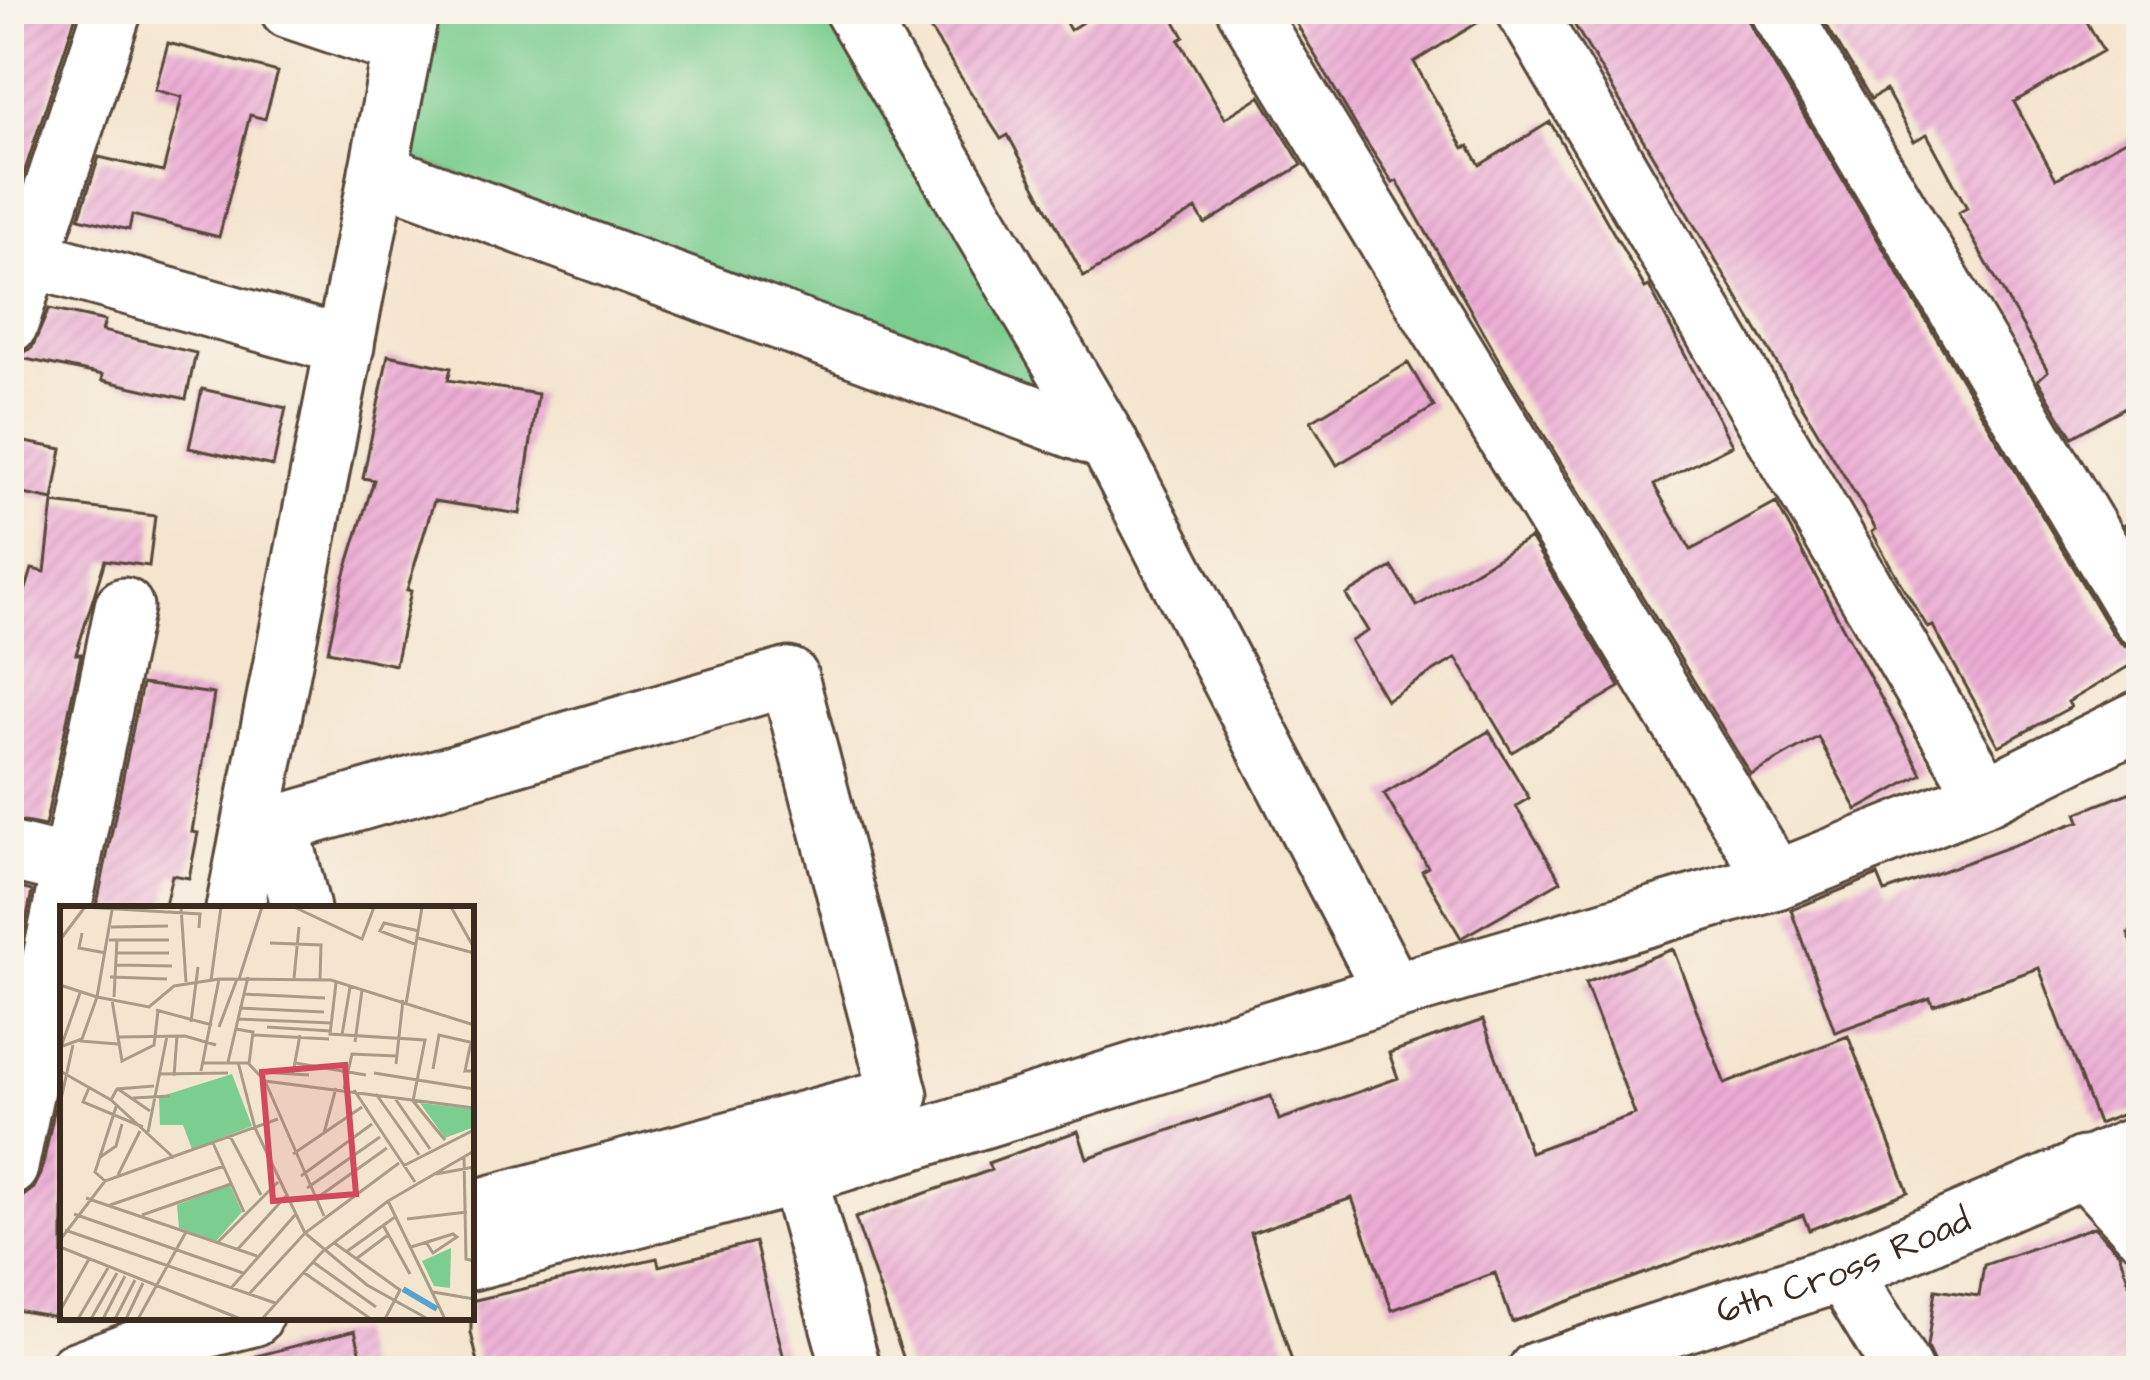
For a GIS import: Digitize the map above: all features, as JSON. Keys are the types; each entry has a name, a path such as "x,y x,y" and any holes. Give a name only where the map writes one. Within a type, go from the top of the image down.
{"street":[{"path":"9,324 113,9"},
{"path":"237,906 265,828 345,346 406,28 289,9"},
{"path":"853,9 1108,442 1393,992"},
{"path":"1246,9 1776,880"},
{"path":"1525,9 1986,796"},
{"path":"1779,9 2141,618"},
{"path":"378,172 1108,442"},
{"path":"29,258 345,346"},
{"path":"62,906 124,607"},
{"path":"265,828 789,677 898,1095 710,1173 474,1260"},
{"path":"474,1210 710,1173 798,1176 1393,992 1776,880 1986,796 2141,719"},
{"path":"265,828 300,906"},
{"path":"9,850 70,866"},
{"path":"9,1167 60,915"},
{"name":"6th Cross Road","path":"1537,1371 1843,1273 2141,1144"},
{"path":"2083,1166 2141,1228"},
{"path":"798,1176 852,1371"},
{"path":"1843,1273 1903,1371"},
{"path":"76,1371 153,1330 230,1320"}],"green space":[{"path":"432,9 826,9 1056,394 408,158"}],"building":[{"path":"15,9 78,9 9,219 9,33"},
{"path":"917,9 1058,9 1070,30 1103,9 1168,9 1184,37 1179,40 1225,118 1260,96 1302,165 1205,224 1196,209 1084,277 1008,135 1001,139"},
{"path":"1288,9 1492,9 1493,13 1414,62 1429,89 1464,148 1469,146 1480,165 1550,122 1645,288 1649,286 1732,445 1654,485 1691,550 1776,503 1922,774 1857,810 1818,737 1751,775 1504,369 1397,181 1393,183 1359,131"},
{"path":"1565,9 1746,9 1751,26 2113,635 2124,646 2141,651 2141,659 2068,702 2071,707 1999,746 1933,626 1928,628 1898,579 1872,532 1876,529"},
{"path":"1817,9 2080,9 2103,51 2014,102 2056,179 2141,131 2141,398 2072,437 2038,380 2048,371 1958,213 1967,208 1927,134 1914,141 1886,90 1871,99"},
{"path":"168,43 278,72 265,119 250,115 219,237 132,215 129,230 79,218 99,157 163,172 182,97 155,90"},
{"path":"49,309 105,321 102,331 196,353 186,399 16,357 32,348"},
{"path":"388,355 451,368 448,380 538,394 520,514 434,501 407,590 411,591 395,665 328,651 343,580 374,480 363,478"},
{"path":"1408,363 1434,407 1337,465 1311,421"},
{"path":"202,389 286,408 273,466 189,448"},
{"path":"9,439 62,449 53,500 9,491"},
{"path":"53,503 155,516 149,566 105,560 76,654 81,654 45,826 9,819 9,681 19,612 32,569 45,572"},
{"path":"2141,514 2141,553 2124,525"},
{"path":"1530,538 1620,687 1512,752 1456,658 1386,700 1351,641 1368,631 1346,595 1392,567 1417,606"},
{"path":"142,684 214,694 189,878 172,875 165,906 97,906"},
{"path":"1489,731 1529,798 1516,806 1561,881 1461,938 1422,871 1428,867 1384,794"},
{"path":"2141,788 2141,928 2128,933 2141,966 2141,1107 2098,1124 2039,968 1933,1005 1930,998 1835,1032 1791,910 1878,875 1885,892 2080,821 2077,813"},
{"path":"9,885 32,891 21,946 9,944"},
{"path":"1673,949 1725,1084 1848,1036 1908,1192 1809,1230 1803,1215 1512,1322 1495,1273 1392,1310 1352,1198 1251,1233 1295,1371 908,1371 855,1218 991,1170 988,1163 1078,1131 1087,1158 1271,1096 1279,1120 1398,1078 1389,1053 1483,1020 1530,1152 1635,1114 1585,983"},
{"path":"60,1082 60,1318 9,1309 22,1197 41,1174"},
{"path":"2094,1227 2119,1253 2141,1318 2141,1371 1968,1371 1935,1366 1927,1347 1935,1290 1979,1296 1984,1265"},
{"path":"755,1242 787,1371 480,1371 471,1333 474,1300 657,1258 659,1266"},
{"path":"355,1330 365,1371 247,1371 245,1359"}]}
